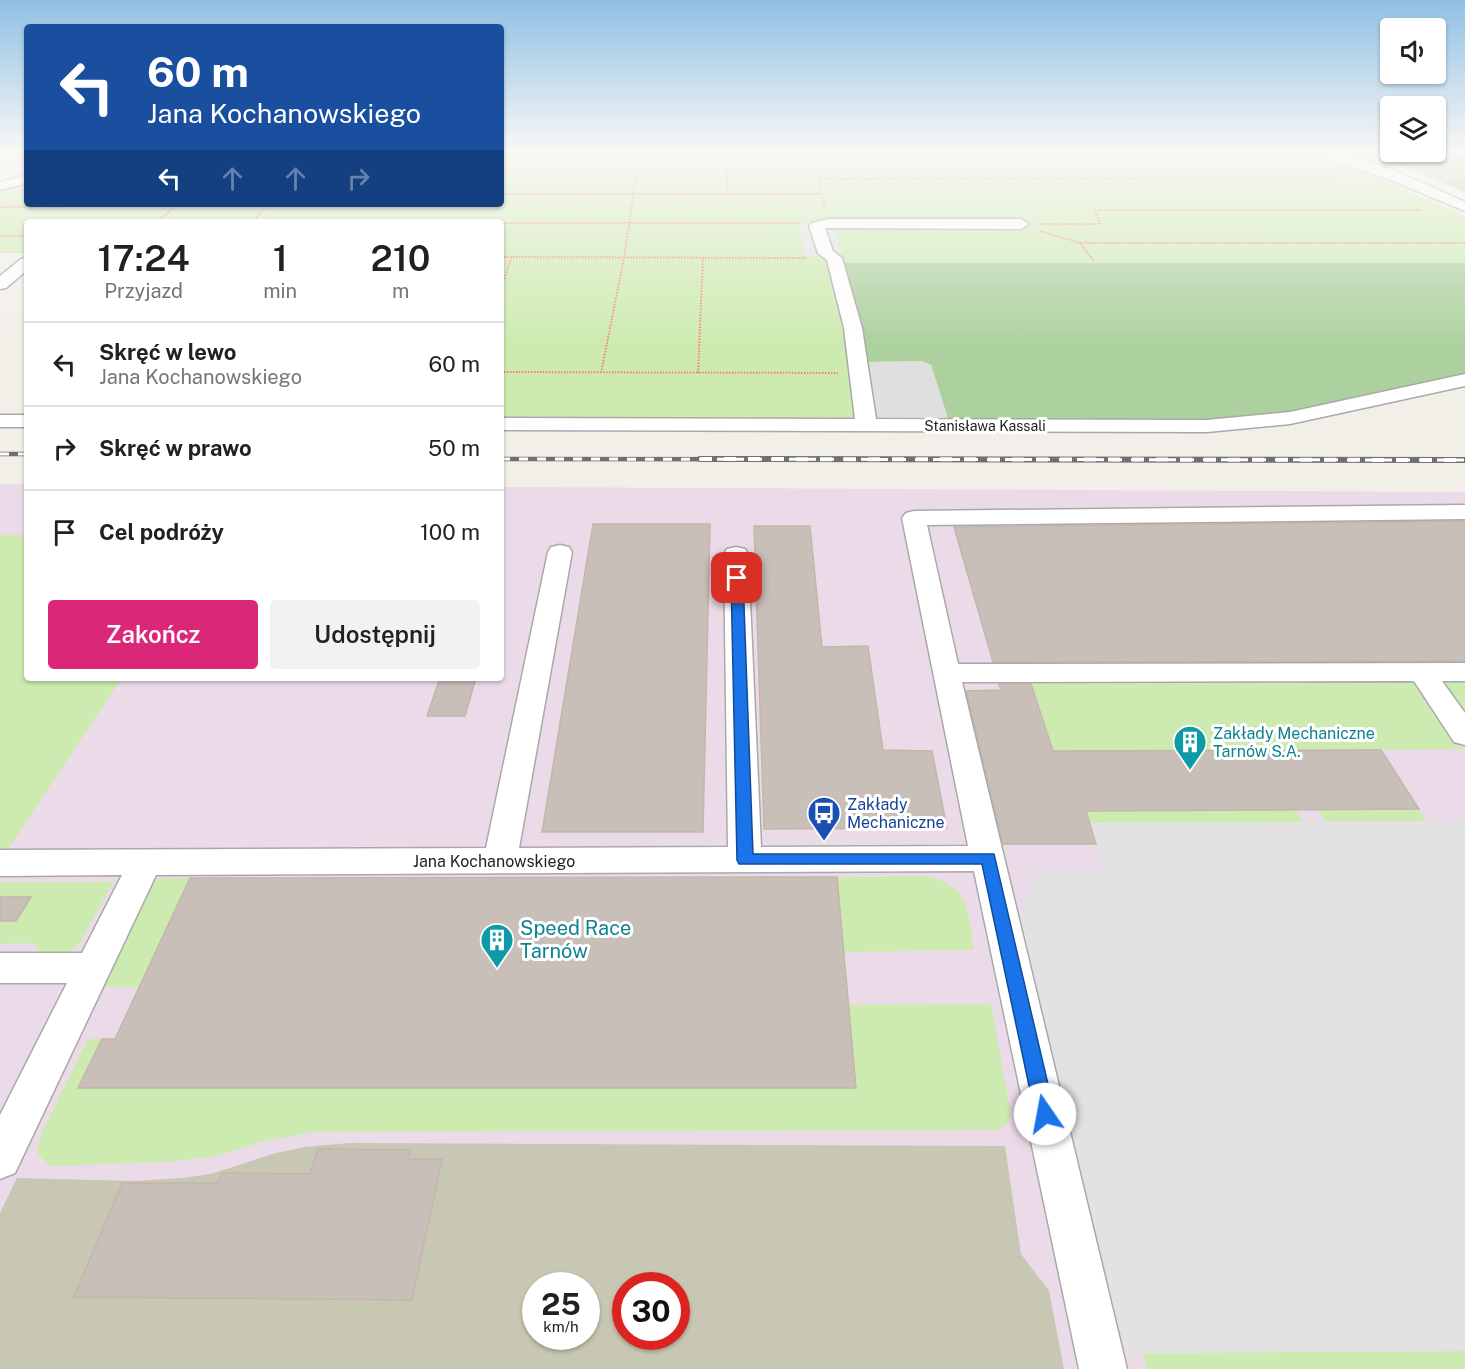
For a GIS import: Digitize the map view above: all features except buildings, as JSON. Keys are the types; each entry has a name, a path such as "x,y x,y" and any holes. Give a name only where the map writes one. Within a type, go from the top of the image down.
{"street":[{"path":"866,425 853,328 834,258 826,253 817,226 827,217 1024,224"},
{"path":"9,257 24,257"},
{"path":"0,284 24,264"},
{"name":"Stanisława Kassali","path":"504,424 1207,426 1252,424 1290,418 1465,380"},
{"path":"0,421 24,421"},
{"path":"1104,1369 1083,1285 946,673 914,518 1465,512"},
{"path":"500,860 560,552"},
{"path":"736,555 745,860"},
{"path":"1422,672 1465,735"},
{"path":"946,673 1465,672"},
{"name":"Jana Kochanowskiego","path":"0,863 989,858"},
{"path":"0,1159 145,863"},
{"path":"0,968 94,968"}],"path":[{"path":"601,373 624,258 629,216"},
{"path":"1024,224 1100,224 1097,216"},
{"path":"504,223 627,224 827,217"},
{"path":"1024,224 1031,229 1080,243 1465,243"},
{"path":"0,236 24,236"},
{"path":"1080,243 1093,260"},
{"path":"504,257 834,258"},
{"path":"504,278 512,257"},
{"path":"698,373 703,258"},
{"path":"504,372 860,373"}],"shaded area":[{"path":"800,225 834,225 841,256 803,256"},
{"path":"922,361 931,365 948,417 875,418 863,362"},
{"name":"Zakłady Mechaniczne Tarnów S.A.","path":"0,484 24,484 24,681 504,681 504,487 1465,492 1465,1369 0,1369"},
{"path":"1465,821 1465,1351 1143,1353 1128,1356 1020,920 1039,870 1105,869 1089,823"},
{"path":"349,1143 1005,1146 1021,1254 1049,1291 1064,1369 0,1369 0,1213 17,1178 135,1181 183,1178 211,1174 276,1153 305,1147"}],"green space":[{"path":"0,216 1465,216 1465,263 843,263 875,418 504,417 504,219 24,219 24,253 0,253"},
{"path":"842,263 1465,263 1465,377 1243,421 949,421 931,365 922,361 863,362"},
{"path":"0,535 24,535 24,681 120,681 3,857 0,857"},
{"path":"1416,677 1465,744 1465,749 1053,751 1030,680"},
{"path":"1435,677 1465,677 1465,718"},
{"path":"1419,809 1426,821 1325,821 1318,810"},
{"path":"1296,810 1302,822 1089,823 1086,811"},
{"path":"925,876 940,880 959,893 968,912 974,950 844,952 837,877"},
{"path":"156,878 190,878 140,987 103,987"},
{"path":"0,882 113,882 80,943 65,955 44,959 34,943 0,944"},
{"path":"991,1004 1011,1113 1008,1123 997,1130 314,1132 265,1141 217,1156 167,1162 50,1166 36,1152 42,1132 88,1039 102,1039 79,1088 856,1088 849,1005"},
{"path":"1465,1351 1465,1369 1147,1369 1143,1353"}],"railway":[{"path":"0,454 24,454"},
{"path":"504,459 1465,460 700,459"}],"place":[{"name":"Zakłady Mechaniczne Tarnów S.A.","path":"1190,771"},
{"name":"Zakłady Mechaniczne","path":"824,842"},
{"name":"Speed Race Tarnów","path":"497,969"}],"route":[{"path":"737,578 745,860 989,858 1045,1114"}]}
